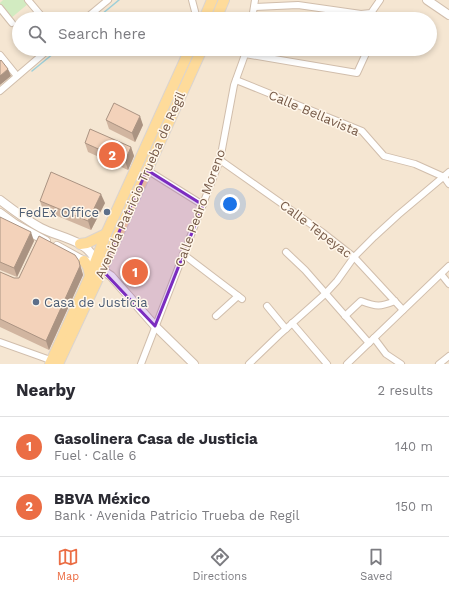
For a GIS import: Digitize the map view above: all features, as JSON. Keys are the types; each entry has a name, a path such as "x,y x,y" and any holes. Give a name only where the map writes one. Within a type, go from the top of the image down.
{"main road":[{"path":"207,12 212,0"},
{"path":"219,12 224,0"},
{"name":"Avenida Patricio Trueba de Regil","path":"55,363 106,234 187,56"},
{"name":"Avenida Patricio Trueba de Regil","path":"55,363 102,270 199,56"},
{"path":"80,244 87,243 106,234"},
{"path":"90,276 98,270 102,270 95,260 104,256 111,249"},
{"path":"84,261 88,267 90,276"}],"street":[{"path":"28,0 38,12"},
{"path":"93,12 108,0"},
{"path":"192,0 195,12"},
{"path":"254,12 255,0"},
{"path":"372,12 380,0"},
{"path":"428,0 449,16"},
{"path":"255,7 299,2 351,12"},
{"path":"1,12 12,24"},
{"path":"0,54 17,76"},
{"path":"0,91 41,56"},
{"name":"Calle Pedro Moreno","path":"141,364 220,160 236,80 244,56"},
{"path":"271,56 357,73 365,56"},
{"name":"Calle Bellavista","path":"236,80 362,131 384,156 415,164 446,175"},
{"name":"Calle Tepeyac","path":"220,160 322,232 354,257 403,310"},
{"path":"147,170 203,205"},
{"path":"249,364 325,294 337,281 354,257 398,215 446,175 449,184"},
{"path":"0,200 17,214 49,233 80,244 91,251 95,260 89,262 84,261 69,252 41,241 0,212"},
{"path":"41,241 49,233"},
{"path":"286,252 305,270 345,316 386,354 400,364"},
{"path":"184,254 240,298 216,316"},
{"path":"347,364 449,266"},
{"path":"102,270 111,276 155,326 194,364"},
{"path":"441,274 449,284"},
{"path":"345,316 361,301 372,305 382,306 395,301"},
{"path":"267,306 286,329"},
{"path":"292,323 327,364"},
{"path":"0,342 55,363"},
{"path":"439,364 449,356"}],"highlighted area":[{"path":"147,170 203,205 155,326 102,270"}],"shaded area":[{"path":"0,0 449,0 449,364 0,364"}],"green space":[{"path":"3,0 27,0 29,3 18,12 12,12 12,17 10,19 0,3"}],"building":[{"path":"1,60 8,69 0,76 0,61"},
{"path":"114,103 140,116 132,133 106,120"},
{"path":"90,129 131,147 125,161 85,143"},
{"path":"51,172 101,194 88,221 40,201"},
{"path":"0,217 31,232 14,268 0,262"},
{"name":"Casa de Justicia","path":"39,236 75,255 80,266 46,341 0,319 0,272 14,278 19,278"}],"waterway":[{"path":"104,12 119,0"},
{"path":"32,71 50,56"}],"place":[{"name":"BBVA México","path":"112,155"},
{"name":"FedEx Office","path":"107,212"},
{"name":"Gasolinera Casa de Justicia","path":"135,272"},
{"name":"Casa de Justicia","path":"36,302"}]}
